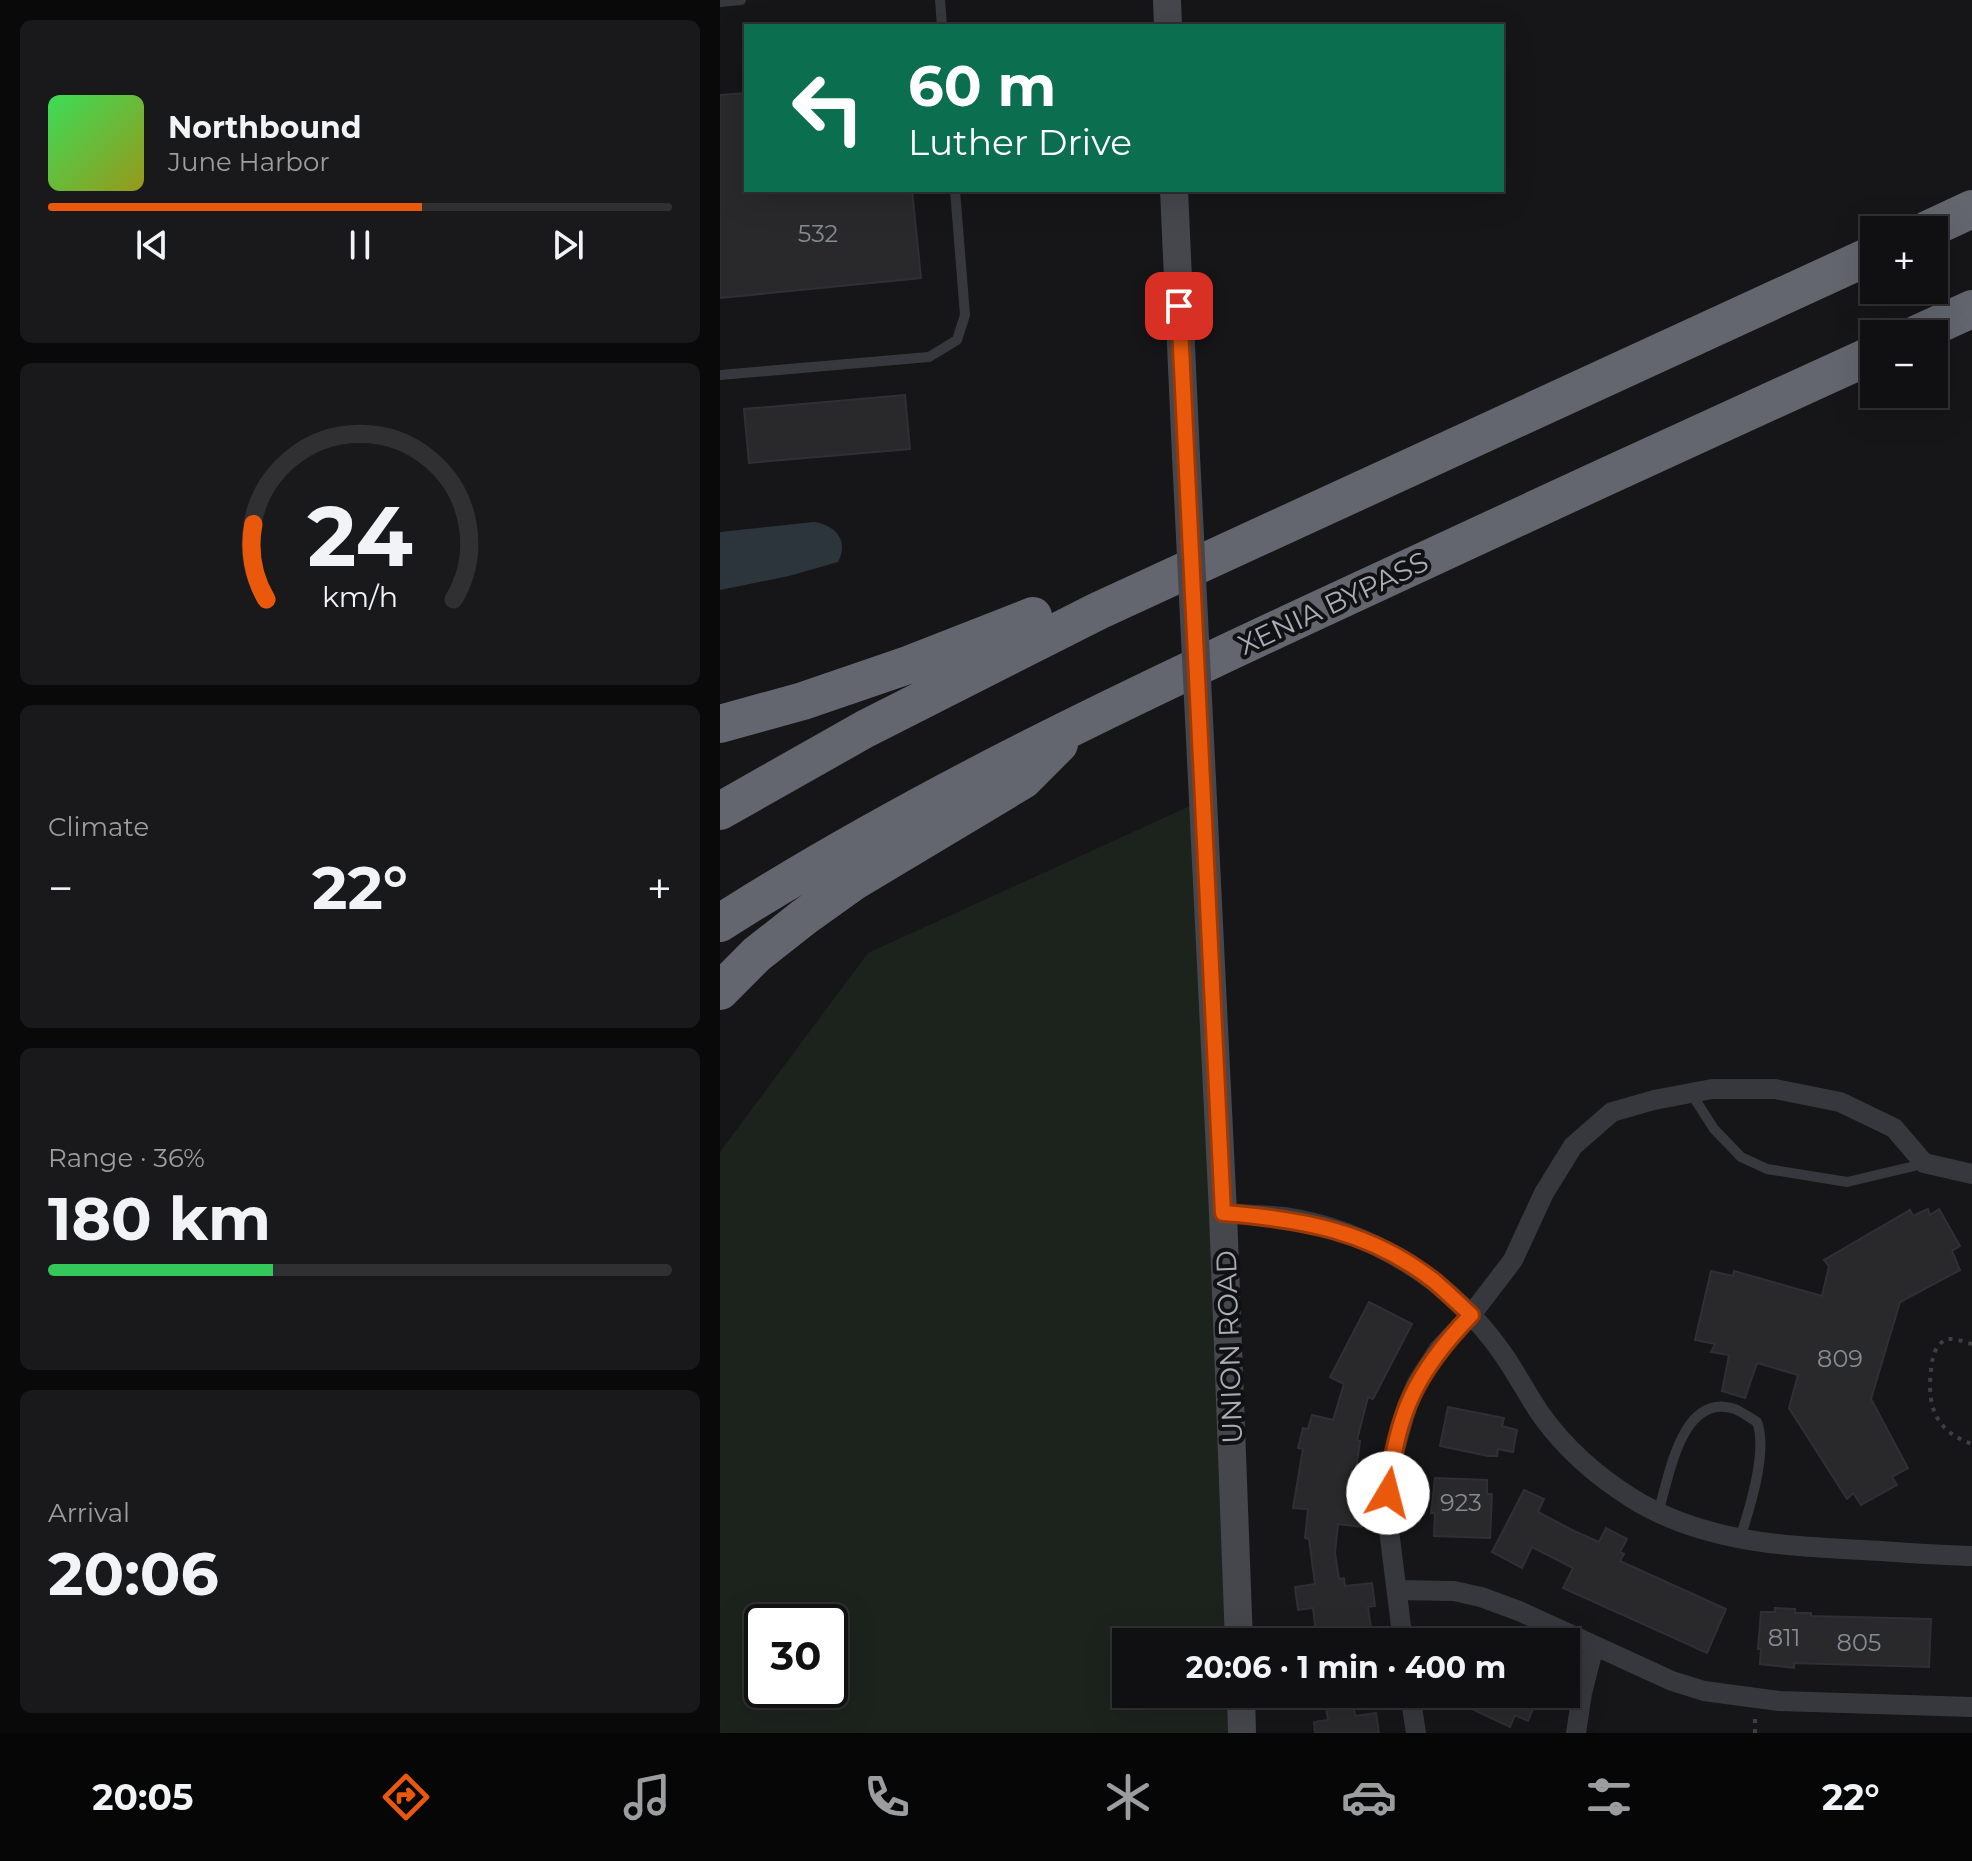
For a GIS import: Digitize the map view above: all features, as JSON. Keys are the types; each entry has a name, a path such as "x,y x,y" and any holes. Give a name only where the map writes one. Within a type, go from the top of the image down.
{"highway":[{"path":"1948,220 1972,209"},
{"path":"720,811 865,729 1098,611 1860,260"},
{"path":"1948,320 1972,309"},
{"name":"XENIA BYPASS","path":"720,923 859,840 986,769 1081,721 1860,360"},
{"path":"720,724 803,701 908,665 998,632 1048,609 1098,611"},
{"path":"720,991 757,954 853,882 1023,780 1081,721"}],"street":[{"path":"1167,0 1168,24"},
{"name":"UNION ROAD","path":"1174,192 1223,1213 1238,1628"},
{"path":"1401,1628 1388,1522 1388,1493 1390,1467 1400,1425 1417,1383 1429,1362 1471,1315 1513,1260 1544,1193 1573,1146 1612,1112 1712,1089 1775,1089 1840,1102 1894,1128 1924,1163 1972,1174"},
{"path":"1223,1213 1284,1217 1343,1232 1403,1260 1433,1281 1471,1315 1502,1353 1543,1418 1563,1441 1608,1482 1658,1513 1690,1526 1788,1546 1972,1556"},
{"path":"1397,1590 1454,1591 1481,1597 1519,1611 1672,1681 1733,1697 1972,1707"},
{"path":"1576,1733 1594,1646"},
{"path":"1241,1708 1242,1733"},
{"path":"1412,1708 1416,1733"}],"lane":[{"path":"720,2 741,0"},
{"path":"940,0 942,24"},
{"path":"720,375 929,357 957,340 965,315 955,192"},
{"path":"1691,1093 1714,1129 1741,1157 1767,1169 1847,1182 1924,1163"},
{"path":"1658,1513 1683,1432 1697,1414 1712,1408 1733,1408 1757,1422 1762,1435 1749,1509 1740,1538"}],"path":[{"path":"1972,1344 1951,1338 1942,1342 1933,1356 1930,1406 1943,1427 1972,1444"}],"shaded area":[{"path":"814,522 829,527 838,535 842,547 838,562 720,590 720,532"},
{"path":"1203,800 1238,1628 1112,1628 1112,1708 1242,1708 1243,1733 720,1733 720,1152 868,953"}],"building":[{"path":"744,93 744,192 912,192 921,278 720,298 720,95"},
{"path":"905,395 910,449 749,463 744,409"},
{"path":"1928,1209 1930,1215 1939,1209 1960,1246 1952,1251 1960,1270 1900,1302 1871,1399 1908,1468 1892,1477 1897,1485 1861,1505 1853,1493 1847,1499 1789,1408 1798,1375 1757,1363 1745,1398 1722,1391 1729,1355 1711,1352 1715,1344 1695,1340 1711,1271 1733,1276 1734,1271 1822,1296 1829,1266 1824,1260 1910,1210 1913,1216"},
{"path":"1369,1302 1412,1324 1373,1399 1368,1397 1357,1440 1360,1441 1354,1487 1366,1489 1362,1527 1338,1524 1335,1553 1339,1579 1344,1578 1345,1586 1372,1583 1375,1606 1368,1607 1371,1628 1315,1628 1313,1608 1298,1610 1295,1587 1315,1584 1309,1539 1305,1538 1308,1509 1293,1508 1303,1449 1298,1448 1303,1428 1308,1429 1312,1415 1333,1420 1344,1384 1330,1377"},
{"path":"1448,1407 1504,1418 1502,1426 1517,1430 1513,1452 1498,1449 1497,1456 1488,1456 1440,1446"},
{"path":"1435,1478 1487,1480 1487,1494 1492,1494 1490,1538 1434,1536 1435,1513 1431,1513"},
{"path":"1524,1490 1544,1499 1538,1512 1572,1530 1599,1542 1606,1528 1627,1539 1620,1552 1624,1554 1620,1561 1726,1609 1707,1653 1563,1588 1573,1568 1532,1547 1522,1568 1492,1552"},
{"path":"1775,1608 1795,1609 1795,1613 1811,1613 1811,1616 1931,1619 1929,1667 1794,1663 1794,1668 1760,1664 1761,1612 1775,1612"},
{"path":"1326,1708 1354,1708 1355,1716 1376,1713 1379,1733 1315,1733 1314,1722 1328,1720"},
{"path":"1470,1708 1533,1708 1528,1721 1515,1715 1510,1727"}],"route":[{"path":"1179,306 1223,1213 1284,1217 1343,1232 1403,1260 1433,1281 1471,1315 1439,1349 1417,1383 1400,1425 1390,1467 1388,1493"}]}
